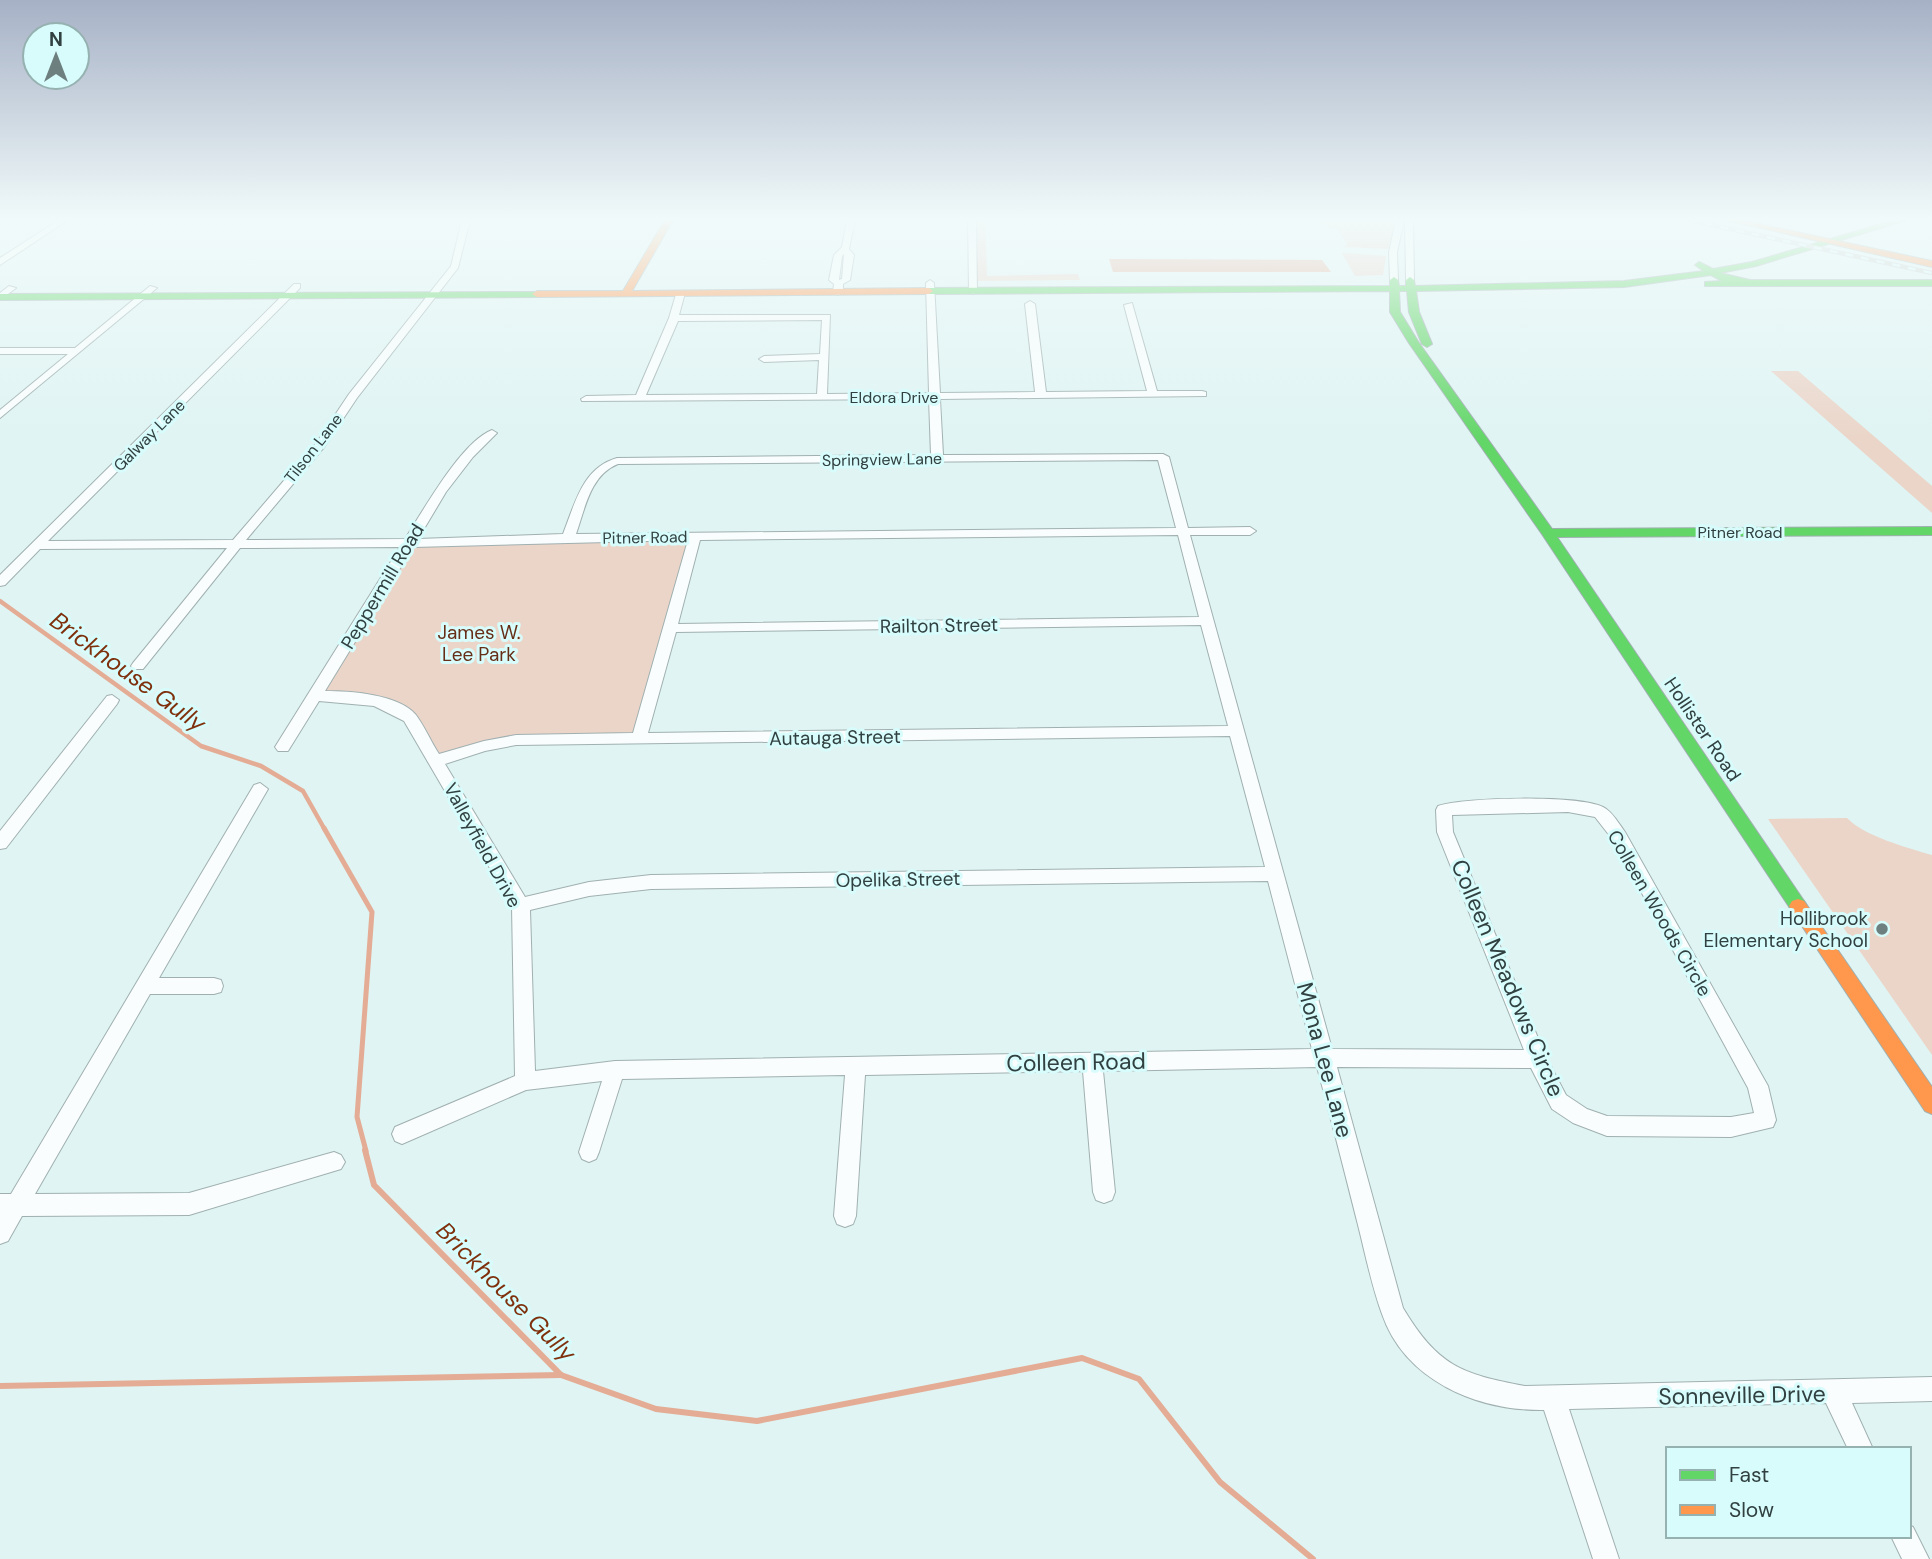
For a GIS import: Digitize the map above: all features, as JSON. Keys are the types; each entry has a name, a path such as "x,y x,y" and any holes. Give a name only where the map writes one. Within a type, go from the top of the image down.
{"main road":[{"path":"3,294 93,293"},
{"path":"680,293 686,293"},
{"name":"Hollister Road","path":"1399,293 1395,312 1404,327 1548,533 1668,716 1932,1104"},
{"name":"Hollister Road","path":"1402,293 1422,328 1439,376"},
{"path":"1404,327 1422,328"},
{"name":"Pitner Road","path":"1548,533 1932,531"}],"street":[{"path":"0,415 147,293"},
{"name":"Galway Lane","path":"0,581 291,293"},
{"name":"Tilson Lane","path":"138,666 321,444 353,396 434,293"},
{"path":"640,398 674,318 680,293"},
{"path":"930,293 937,458"},
{"path":"1030,304 1041,396"},
{"path":"1129,306 1153,394"},
{"path":"674,318 827,317 822,397"},
{"path":"0,351 78,351"},
{"path":"764,359 823,357"},
{"name":"Eldora Drive","path":"586,399 1202,394"},
{"name":"Peppermill Road","path":"283,747 448,482 468,455 492,433"},
{"name":"Springview Lane","path":"568,538 594,473 603,465 617,461 1163,457"},
{"name":"Mona Lee Lane","path":"1163,457 1393,1313 1408,1340 1436,1370 1474,1389 1525,1398 1553,1399"},
{"name":"Pitner Road","path":"39,545 408,543 568,538 1250,531"},
{"path":"639,740 695,537"},
{"name":"Railton Street","path":"670,628 1209,621"},
{"name":"Valleyfield Drive","path":"316,696 375,700 398,709 409,717 521,905 525,1082"},
{"path":"0,843 112,700"},
{"name":"Autauga Street","path":"435,761 484,746 516,740 1237,731"},
{"path":"0,1233 9,1204 145,986 260,789"},
{"name":"Colleen Woods Circle","path":"1444,810 1466,807 1567,806 1600,812 1619,836 1758,1086 1766,1119"},
{"name":"Colleen Meadows Circle","path":"1444,810 1446,832 1537,1059 1559,1102 1580,1116 1607,1126 1731,1126 1766,1119"},
{"name":"Opelika Street","path":"521,905 589,889 651,882 1276,874"},
{"path":"145,986 214,986"},
{"name":"Colleen Road","path":"402,1134 525,1082 614,1070 1323,1058 1537,1059"},
{"path":"1092,1062 1104,1192"},
{"path":"845,1216 856,1064"},
{"path":"589,1152 614,1070"},
{"path":"9,1204 190,1204 334,1162"},
{"name":"Sonneville Drive","path":"1553,1399 1932,1389"},
{"path":"1834,1393 1860,1447"},
{"path":"1553,1399 1606,1559"},
{"path":"1905,1538 1916,1559"}],"green space":[{"path":"1771,371 1798,371 1932,486 1932,513"},
{"name":"James W. Lee Park","path":"695,537 639,740 516,740 435,761 398,709 316,696 408,543"},
{"name":"Hollibrook Elementary School","path":"1847,818 1875,836 1932,855 1932,1055 1768,819"}],"waterway":[{"name":"Brickhouse Gully","path":"0,601 201,746 261,766 303,791 325,830"},
{"name":"Brickhouse Gully","path":"324,828 372,912 357,1117 366,1151"},
{"name":"Brickhouse Gully","path":"365,1150 374,1185 561,1375"},
{"name":"Brickhouse Gully","path":"561,1375 656,1409 757,1421 1082,1358 1139,1379 1220,1482 1313,1559"},
{"path":"0,1386 561,1375"}],"traffic: fast":[{"path":"1394,293 1395,312 1414,343 1548,533 1798,906"},
{"path":"1412,293 1414,312 1427,344"},
{"path":"0,297 537,294"},
{"path":"1548,533 1932,531"}],"traffic: slow":[{"path":"537,294 700,293"},
{"path":"1798,906 1932,1104"}],"place":[{"name":"Hollibrook Elementary School","path":"1882,929"}]}
